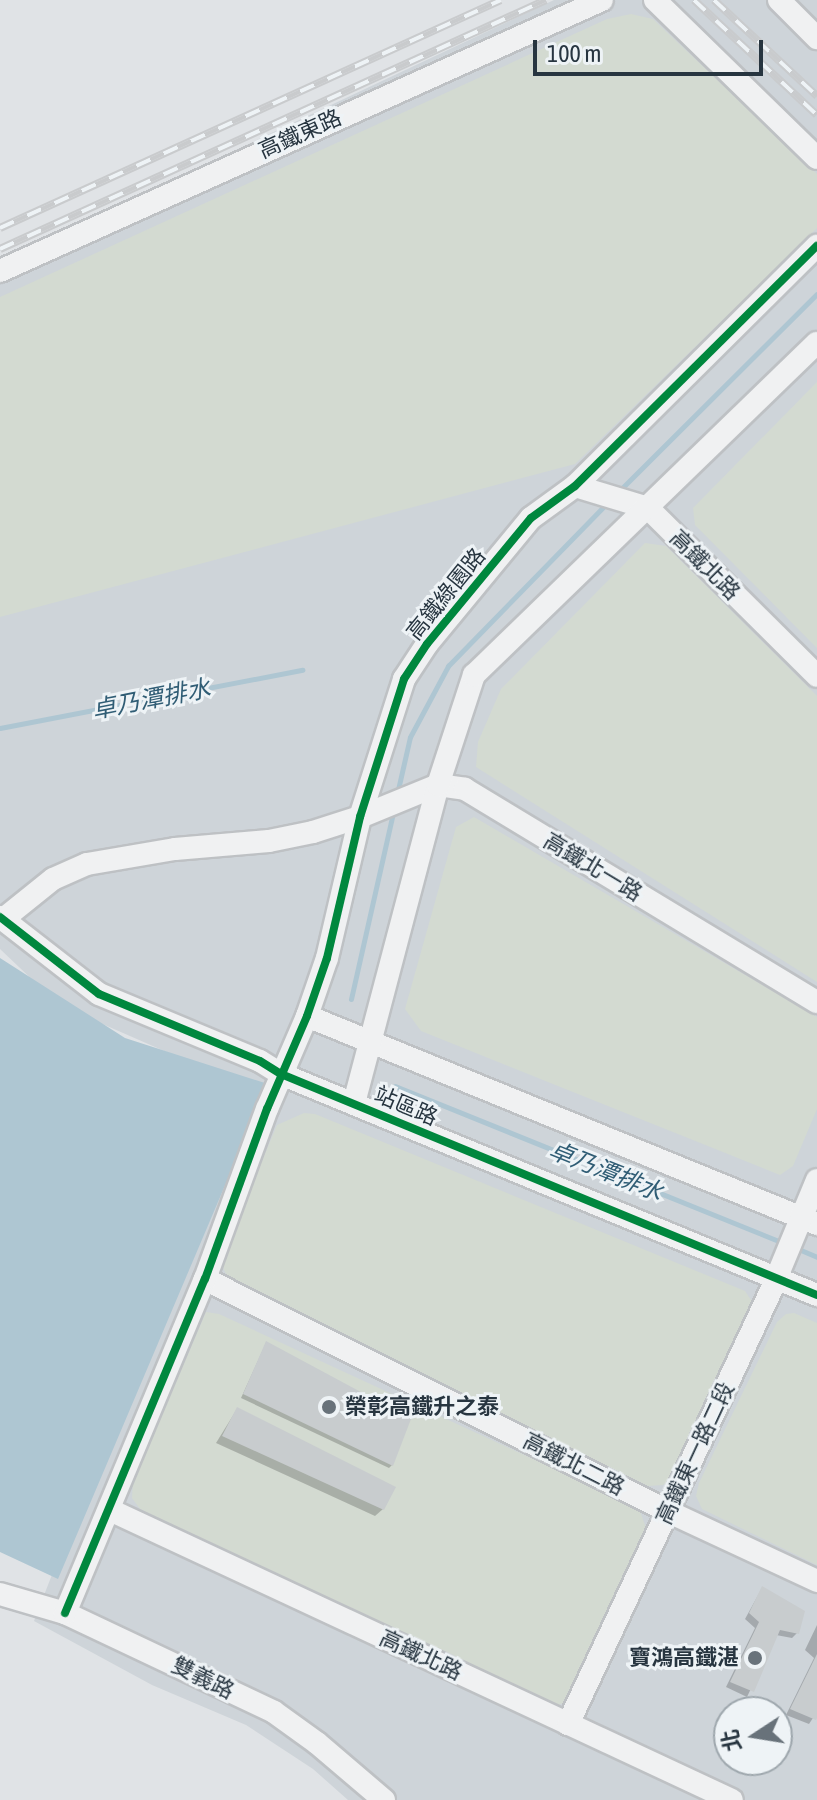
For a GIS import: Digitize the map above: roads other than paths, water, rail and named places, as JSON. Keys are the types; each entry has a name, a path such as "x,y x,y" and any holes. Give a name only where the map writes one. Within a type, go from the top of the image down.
{"street":[{"name":"高鐵東路","path":"0,271 602,0"},
{"path":"655,0 817,158"},
{"path":"779,0 817,38"},
{"name":"高鐵綠園路","path":"65,1613 205,1279 281,1074 307,1016 327,958 360,817 404,679 427,644 531,518 575,486 817,246"},
{"path":"354,1103 438,785 474,675 817,343"},
{"name":"高鐵北路","path":"575,486 648,508 817,676"},
{"path":"1,919 53,879 87,864 175,849 269,841 360,817 438,785"},
{"name":"高鐵北一路","path":"438,785 465,789 817,1002"},
{"name":"站區路","path":"1,919 99,994 260,1061 281,1074 817,1295"},
{"path":"307,1016 372,1039 809,1220"},
{"name":"高鐵東一路二段","path":"568,1724 776,1279 809,1220 817,1180"},
{"name":"高鐵北二路","path":"205,1279 667,1511 817,1581"},
{"name":"高鐵北路","path":"110,1510 732,1800"},
{"name":"雙義路","path":"0,1594 65,1613 274,1712 317,1743 384,1800"}],"water":[{"path":"0,958 125,1038 268,1084 58,1579 0,1552"}],"waterway":[{"path":"619,491 817,294"},
{"path":"397,794 410,737 448,666 606,504"},
{"name":"卓乃潭排水","path":"0,728 302,670"},
{"path":"351,999 393,812"},
{"name":"卓乃潭排水","path":"395,1086 783,1243"},
{"name":"卓乃潭排水","path":"796,1248 817,1257"}],"railway":[{"path":"0,228 501,0"},
{"path":"0,249 546,0"},
{"path":"694,0 817,115"},
{"path":"714,0 817,96"}],"place":[{"name":"榮彰高鐵升之泰","path":"329,1407"},
{"name":"寶鴻高鐵湛","path":"755,1658"}]}
